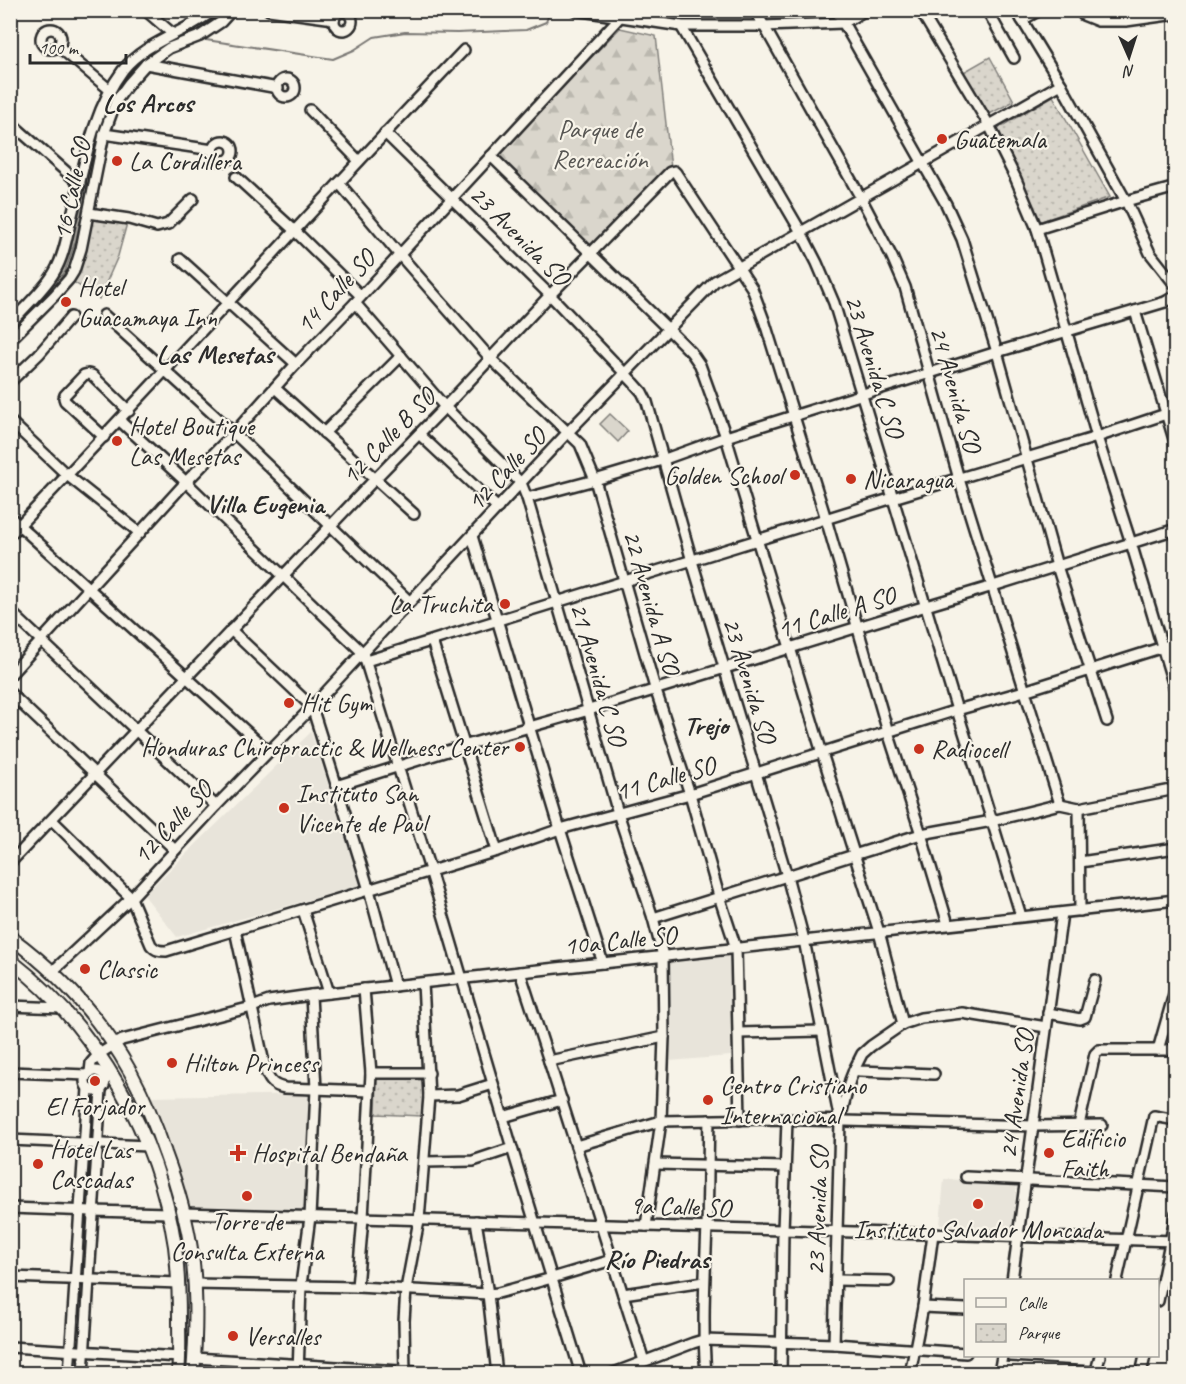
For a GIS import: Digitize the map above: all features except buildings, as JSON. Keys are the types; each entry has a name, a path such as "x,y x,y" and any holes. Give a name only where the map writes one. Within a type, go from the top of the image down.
{"highway":[{"path":"10,937 52,972 80,1002 113,1044 130,1072 156,1126 176,1182 192,1254 195,1326 193,1374"},
{"path":"10,951 19,957 40,986"},
{"path":"10,960 62,1008 99,1054 108,1075 131,1108 148,1146 163,1192 175,1246 179,1283 180,1357 178,1374"},
{"path":"163,1192 169,1198 173,1209 178,1213 183,1213"},
{"path":"179,1283 185,1284 189,1291 190,1319 195,1326"}],"street":[{"name":"16 Calle SO","path":"10,323 56,270 67,243 97,119 110,90 124,68 140,54 214,10"},
{"name":"16 Calle SO","path":"10,340 54,296 74,271 89,213 104,134 116,101 146,64 169,48 200,36 221,22 232,10"},
{"path":"269,10 334,19"},
{"path":"575,10 681,26 843,23 866,10"},
{"name":"24 Avenida SO","path":"755,10 861,198 905,287 959,479 1060,804"},
{"path":"836,10 946,204 963,239 1028,457 1057,566 1107,721"},
{"path":"920,10 989,125 1015,177 1037,229 1065,331 1176,693"},
{"path":"987,10 1014,58"},
{"path":"1016,10 1061,84 1126,201 1150,253 1176,286"},
{"path":"1022,20 1040,10"},
{"path":"1081,10 1083,15 1098,21 1126,21 1176,14"},
{"path":"148,12 172,34"},
{"name":"14 Calle SO","path":"10,675 186,482 619,18"},
{"name":"23 Avenida C SO","path":"681,26 801,232 817,262 834,303 1021,916"},
{"path":"58,46 110,90"},
{"path":"10,535 120,421 464,50"},
{"path":"146,64 278,88"},
{"name":"12 Calle SO","path":"52,972 131,898 268,751 365,657 410,602 568,432 715,281 1061,84"},
{"path":"10,107 12,111 10,115"},
{"path":"310,110 359,161"},
{"path":"10,122 80,184"},
{"name":"23 Avenida SO","path":"385,133 550,295 626,374 642,392 646,402 804,940 840,1121 834,1344"},
{"path":"104,134 213,150"},
{"path":"491,156 691,351 700,365 726,436 879,932 903,1024"},
{"name":"12 Calle B SO","path":"10,863 550,295 670,172 674,171 738,267"},
{"name":"21 Avenida C SO","path":"236,177 295,231 358,299 401,356 446,407 521,483 527,498 618,813 653,918 663,956 664,1036 661,1121 646,1226"},
{"name":"22 Avenida A SO","path":"339,183 490,359 580,444 595,480 655,688 690,794 736,948 740,1120"},
{"path":"1037,229 1176,187"},
{"path":"89,213 129,219 157,227 168,224 193,199"},
{"path":"67,243 80,248"},
{"path":"180,259 296,364"},
{"path":"738,267 752,288 765,323 948,924"},
{"path":"527,498 662,460 726,436 1165,302 1176,296"},
{"path":"1134,311 1176,446"},
{"path":"104,315 234,433 410,602"},
{"path":"10,382 39,354 71,317"},
{"path":"324,433 401,356"},
{"path":"104,437 64,398 84,375 92,375 129,411"},
{"path":"274,388 414,514"},
{"path":"365,657 432,641 1166,414"},
{"path":"10,420 68,475 140,533"},
{"path":"120,421 186,482 365,657 581,1374"},
{"path":"419,434 498,508"},
{"path":"10,517 268,751"},
{"name":"11 Calle A SO","path":"336,786 1176,529"},
{"path":"472,536 603,963"},
{"path":"10,611 216,806"},
{"path":"231,630 312,707 369,890 394,986"},
{"path":"432,641 497,851"},
{"name":"11 Calle SO","path":"131,898 154,949 166,951 497,851 561,829 690,794 1176,644"},
{"path":"10,693 175,850"},
{"path":"653,918 921,834 1060,804 1079,808 1176,789"},
{"path":"1079,808 1080,911"},
{"path":"52,820 131,898"},
{"path":"1080,862 1176,848"},
{"name":"10a Calle SO","path":"88,1074 91,1063 99,1054 122,1040 269,1001 1176,900"},
{"path":"303,910 329,993"},
{"name":"24 Avenida SO","path":"1012,1279 1062,913"},
{"path":"235,930 269,1080 285,1088 370,1091"},
{"path":"520,972 644,1361"},
{"path":"1048,1013 1080,1019 1085,1017 1095,980"},
{"path":"405,1372 406,1288 419,1220 429,1096 423,983"},
{"path":"1158,1050 1176,987"},
{"path":"357,1287 371,1073 364,989"},
{"path":"298,1369 301,1285 310,1217 316,1089 311,995"},
{"path":"10,1006 62,1008"},
{"path":"840,1121 854,1070 862,1054 903,1024 921,1018 962,1013 1046,1027"},
{"path":"738,1033 822,1031"},
{"path":"549,1061 664,1036"},
{"path":"1079,1125 1095,1054 1099,1050 1176,1050"},
{"path":"854,1070 934,1074"},
{"path":"10,1072 88,1074 93,1071 108,1075 101,1089 83,1374"},
{"path":"371,1073 429,1073"},
{"path":"69,1374 88,1088 85,1080 88,1074"},
{"path":"429,1096 458,1095 493,1084"},
{"path":"88,1088 95,1091 101,1089"},
{"path":"503,1117 562,1100"},
{"path":"1117,1279 1154,1116 1176,1120"},
{"path":"706,1374 703,1340 709,1120"},
{"path":"781,1374 787,1120"},
{"path":"576,1146 661,1121 942,1120 1033,1126 1102,1125"},
{"path":"10,1140 148,1146"},
{"path":"425,1162 473,1161 512,1148"},
{"path":"656,1164 785,1167"},
{"path":"966,1177 1176,1186"},
{"path":"10,1208 168,1213"},
{"name":"9a Calle SO","path":"183,1213 1172,1241"},
{"path":"1159,1297 1176,1213"},
{"path":"476,1221 488,1294 497,1374"},
{"path":"910,1374 933,1234"},
{"path":"194,1284 406,1288 488,1294 612,1260"},
{"path":"10,1277 179,1283"},
{"path":"836,1280 889,1281"},
{"path":"623,1294 704,1282"},
{"path":"922,1307 964,1308"},
{"path":"610,1374 703,1340 834,1344 964,1353"},
{"path":"10,1347 180,1357"},
{"path":"1096,1371 1100,1357"},
{"path":"1141,1374 1145,1357"},
{"path":"195,1358 298,1369 447,1374"},
{"path":"1000,1370 1096,1371 1127,1374"}],"shaded area":[{"name":"Instituto San Vicente de Paul","path":"311,732 361,885 177,937 144,895"},
{"path":"730,956 731,1056 669,1061 669,961"},
{"name":"Hospital Bendaña","path":"311,1094 304,1213 187,1208 151,1097"},
{"name":"Instituto Salvador Moncada","path":"944,1179 1017,1183 1012,1228 940,1225"}],"green space":[{"path":"755,11 836,11 843,23 764,26"},
{"name":"Parque de Recreación","path":"620,28 656,36 671,168 590,250 494,157"},
{"path":"990,57 1014,101 986,116 962,73"},
{"path":"1053,96 1110,197 1039,222 995,130"},
{"path":"86,217 127,223 118,256 99,299 69,279"},
{"path":"610,414 628,431 618,442 600,424"},
{"path":"377,1078 424,1080 422,1116 376,1114"}],"water":[{"path":"191,29 194,33 158,51 110,104 99,134 76,240 65,272 11,335 10,328 56,278 64,262 75,227 92,149 105,110 114,92 126,75 146,55"}],"waterway":[{"path":"206,40 333,59 354,50 374,37 405,32 457,33 526,30 546,22 549,14"}],"place":[{"name":"Guatemala","path":"942,139"},
{"name":"La Cordillera","path":"117,161"},
{"name":"Hotel Guacamaya Inn","path":"66,302"},
{"name":"Hotel Boutique Las Mesetas","path":"117,441"},
{"name":"Golden School","path":"795,475"},
{"name":"Nicaragua","path":"851,479"},
{"name":"La Truchita","path":"505,604"},
{"name":"Hit Gym","path":"289,703"},
{"name":"Honduras Chiropractic & Wellness Center","path":"520,747"},
{"name":"Radiocell","path":"919,749"},
{"name":"Instituto San Vicente de Paul","path":"284,808"},
{"name":"Classic","path":"85,969"},
{"name":"Hilton Princess","path":"172,1063"},
{"name":"El Forjador","path":"95,1081"},
{"name":"Centro Cristiano Internacional","path":"708,1100"},
{"name":"Hospital Bendaña","path":"238,1153"},
{"name":"Edificio Faith","path":"1049,1153"},
{"name":"Hotel Las Cascadas","path":"38,1164"},
{"name":"Torre de Consulta Externa","path":"247,1196"},
{"name":"Instituto Salvador Moncada","path":"978,1204"},
{"name":"Versalles","path":"233,1336"}],"district":[{"name":"Los Arcos","path":"148,103"},
{"name":"Las Mesetas","path":"215,354"},
{"name":"Villa Eugenia","path":"265,504"},
{"name":"Trejo","path":"706,725"},
{"name":"Río Piedras","path":"657,1259"}]}
